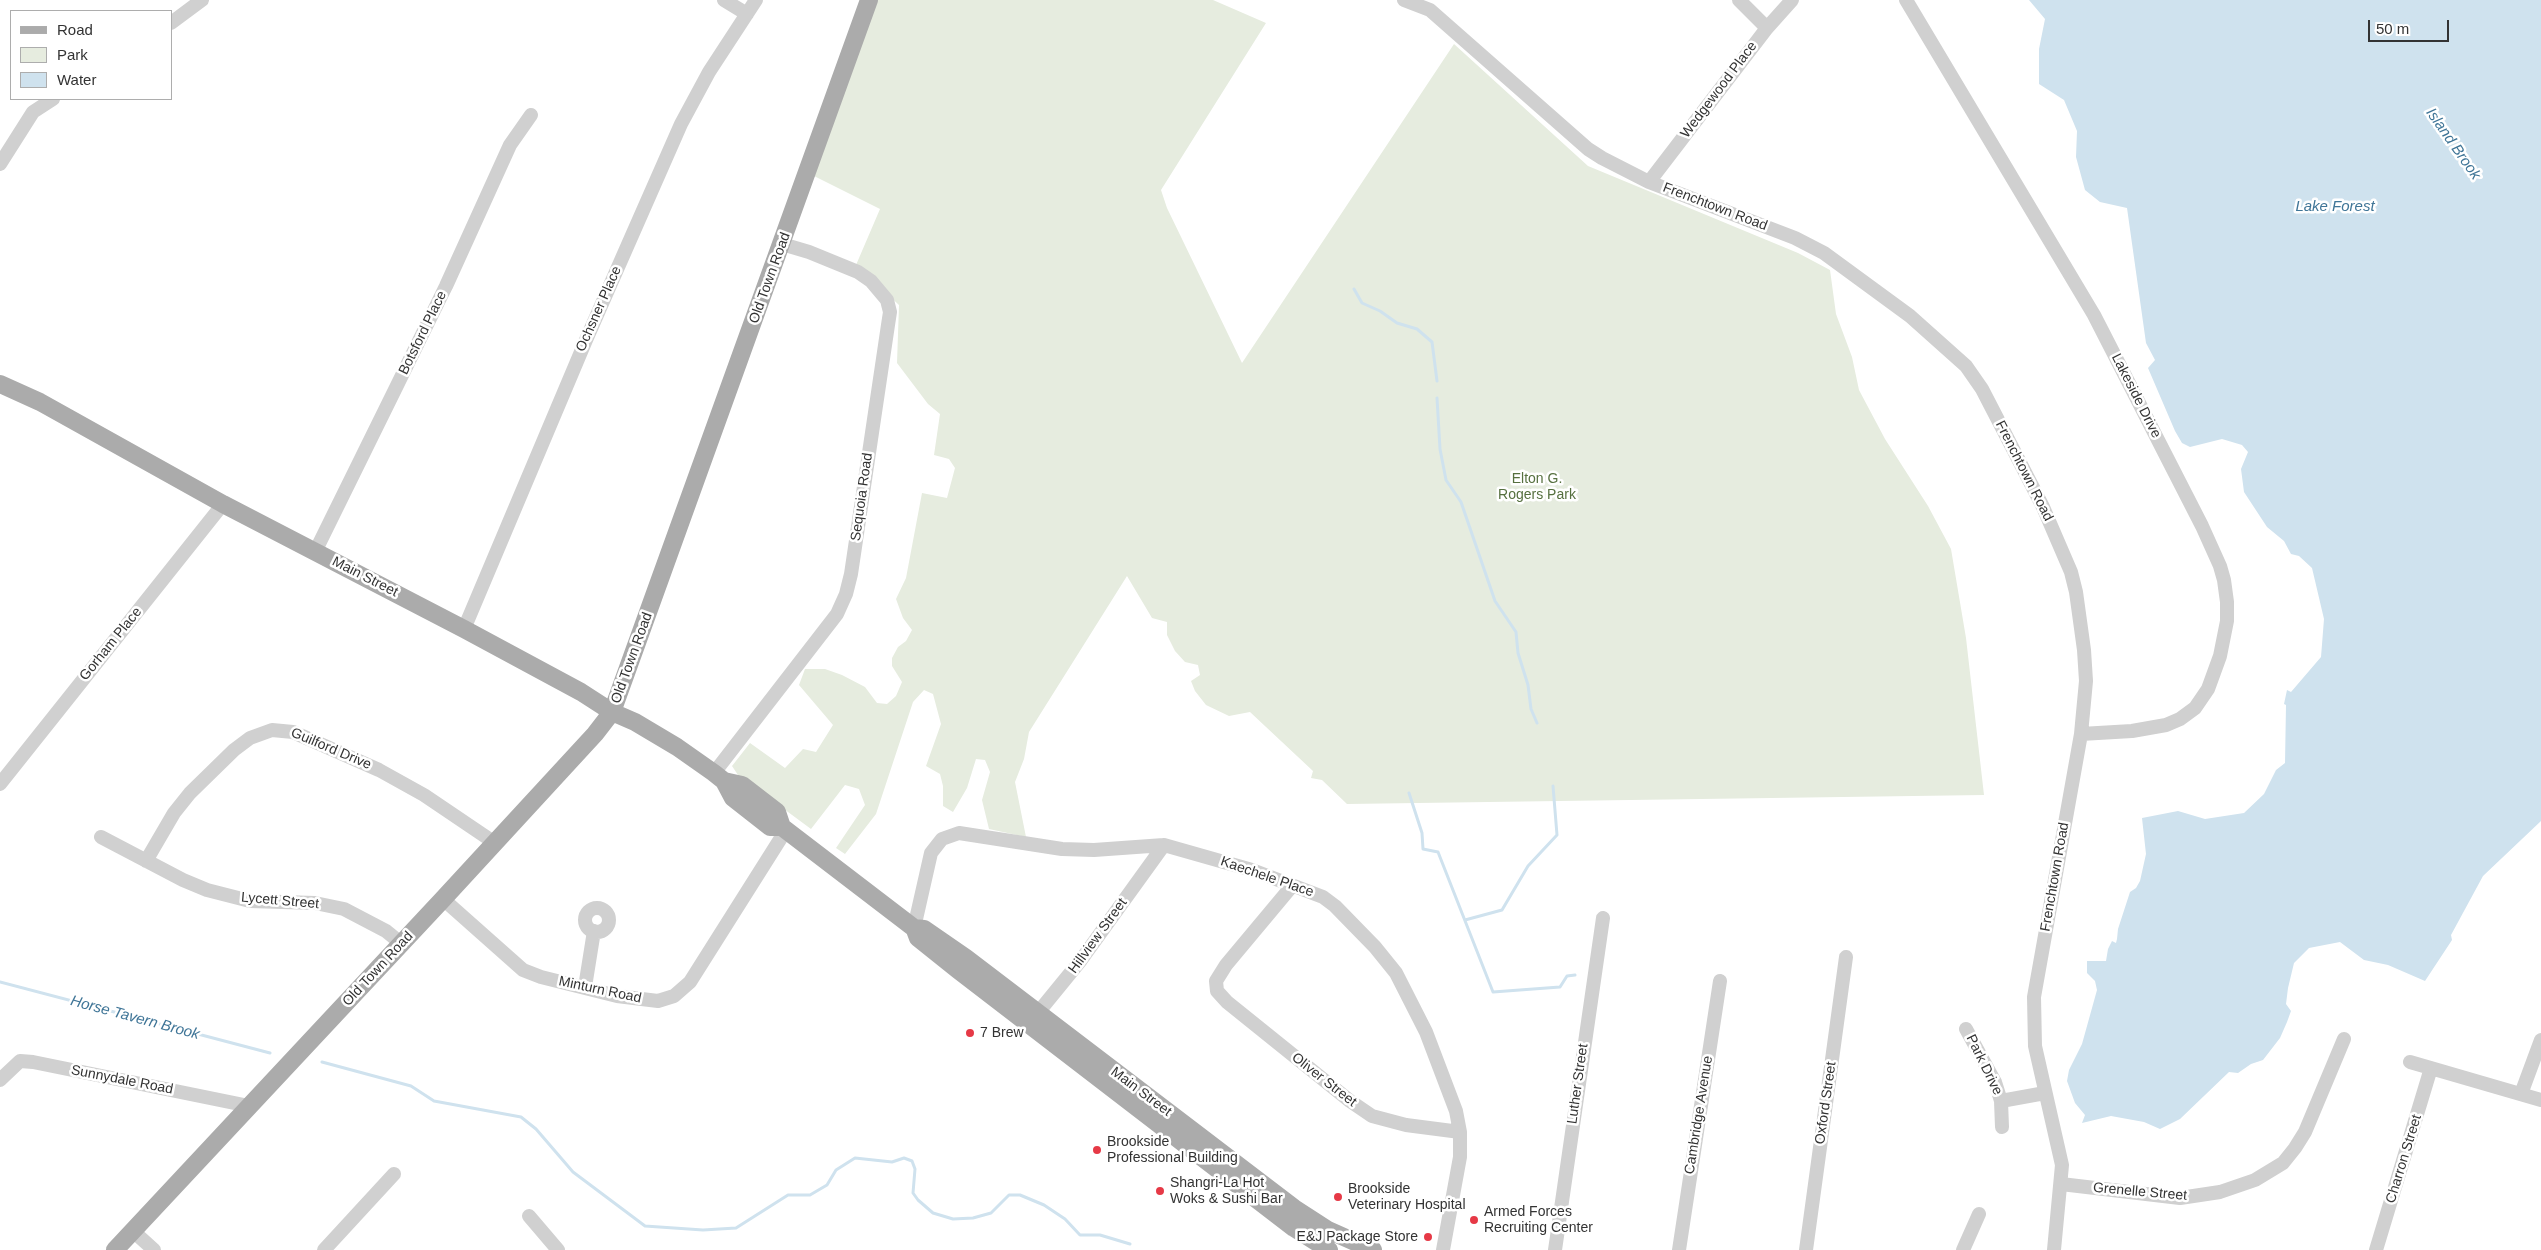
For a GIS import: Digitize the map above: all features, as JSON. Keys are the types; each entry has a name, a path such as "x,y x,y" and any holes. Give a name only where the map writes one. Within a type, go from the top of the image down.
{"main road":[{"name":"Old Town Road","path":"115,1250 443,900 595,734 612,712 869,0"},
{"name":"Main Street","path":"0,384 40,402 223,504 464,629 581,692 612,712 658,735 719,777 733,798 770,826 784,828 914,928 924,929 931,934 1033,1018 1313,1231 1329,1250"},
{"name":"Main Street","path":"1313,1231 1372,1250"}],"street":[{"path":"172,22 202,0"},
{"path":"724,0 747,14"},
{"name":"Ochsner Place","path":"464,629 586,340 681,124 710,72 756,0"},
{"name":"Frenchtown Road","path":"1404,0 1430,10 1588,149 1649,182 1796,238 1824,253 1910,316 1966,366 1982,389 2043,507 2071,572 2076,592 2084,650 2086,681 2081,734 2034,997 2034,1038 2062,1165 2054,1250"},
{"path":"1739,0 1767,28"},
{"name":"Wedgewood Place","path":"1649,182 1767,28 1792,0"},
{"name":"Lakeside Drive","path":"1906,0 2094,315 2202,526 2220,566 2224,580 2227,621 2220,656 2208,689 2195,708 2180,719 2166,725 2132,731 2081,734"},
{"path":"0,164 32,112 51,100"},
{"name":"Botsford Place","path":"314,552 446,286 510,145 531,115"},
{"name":"Sequoia Road","path":"719,777 837,614 846,594 851,574 890,312 887,300 872,281 858,272 810,252 782,244"},
{"name":"Gorham Place","path":"0,784 223,504"},
{"name":"Guilford Drive","path":"146,861 174,813 190,793 234,750 250,738 272,730 293,732 379,770 424,795 495,843"},
{"name":"Minturn Road","path":"443,900 523,970 541,977 648,1001 667,998 683,990 690,982 784,828"},
{"name":"Kaechele Place","path":"914,928 931,853 935,846 949,834 968,833 1062,849 1094,850 1164,845 1252,870 1292,886 1311,891 1335,906 1375,947 1396,973 1426,1032 1456,1111 1460,1132 1460,1157 1443,1250"},
{"name":"Lycett Street","path":"101,837 183,880 234,898 250,901 315,904 344,909 386,931 402,944"},
{"name":"Hillview Street","path":"1033,1018 1080,960 1164,845"},
{"name":"Oliver Street","path":"1292,886 1226,964 1216,981 1215,987 1227,1002 1360,1108 1383,1120 1460,1132"},
{"name":"Luther Street","path":"1554,1250 1603,918"},
{"path":"585,987 594,931"},
{"name":"Oxford Street","path":"1806,1250 1846,957"},
{"name":"Cambridge Avenue","path":"1679,1250 1720,981"},
{"name":"Park Drive","path":"1966,1029 1981,1053 2001,1101 2002,1127"},
{"name":"Grenelle Street","path":"2061,1184 2180,1198 2220,1192 2255,1180 2283,1163 2295,1148 2305,1132 2344,1039"},
{"path":"2522,1094 2541,1040"},
{"name":"Sunnydale Road","path":"0,1080 20,1062 33,1062 250,1106"},
{"path":"2410,1062 2541,1100"},
{"name":"Charron Street","path":"2376,1250 2431,1068"},
{"name":"Park Drive","path":"2001,1101 2045,1093"},
{"path":"324,1250 394,1174"},
{"path":"1963,1250 1979,1214"},
{"path":"530,1216 558,1250"},
{"path":"133,1231 154,1250"}],"green space":[{"name":"Elton G. Rogers Park","path":"869,0 1213,0 1266,23 1161,190 1167,208 1242,363 1454,44 1588,166 1798,253 1830,270 1836,314 1852,357 1859,390 1885,439 1928,506 1951,549 1966,638 1984,795 1347,804 1322,780 1311,778 1313,771 1250,712 1229,716 1206,705 1195,691 1191,681 1200,675 1198,665 1185,662 1175,651 1167,635 1167,622 1152,618 1127,576 1029,732 1024,759 1015,782 1026,837 989,829 982,800 990,772 985,760 976,759 967,788 953,812 943,806 943,786 940,774 926,766 941,724 933,694 924,690 913,702 876,814 845,854 836,848 865,805 859,789 845,785 811,829 738,775 732,766 750,743 785,768 803,749 816,752 833,725 799,685 805,669 825,669 842,675 865,687 877,703 887,704 896,696 902,682 892,666 892,658 898,647 906,641 912,630 903,618 896,599 906,578 922,493 947,498 955,468 949,459 934,455 940,414 928,404 897,363 899,305 856,265 880,209 810,174"}],"water":[{"name":"Lake Forest","path":"2029,0 2541,0 2541,821 2483,876 2451,935 2452,940 2425,981 2388,965 2364,960 2340,942 2309,948 2294,963 2286,1004 2291,1011 2280,1038 2263,1060 2251,1064 2238,1073 2229,1072 2180,1119 2160,1129 2144,1122 2111,1116 2082,1123 2085,1115 2075,1103 2067,1081 2069,1070 2082,1044 2097,990 2095,981 2087,973 2087,961 2106,961 2108,949 2112,941 2116,943 2118,929 2130,892 2136,888 2140,881 2146,854 2142,818 2178,811 2205,819 2244,813 2264,794 2276,770 2285,763 2286,705 2284,704 2287,690 2291,692 2321,657 2324,619 2312,568 2299,556 2291,554 2284,541 2267,527 2244,492 2241,469 2248,452 2242,445 2222,439 2190,447 2182,443 2175,431 2148,368 2155,360 2146,343 2127,208 2100,202 2085,190 2076,157 2077,131 2064,100 2039,84 2039,49 2045,19"}],"waterway":[{"path":"1354,289 1362,303 1380,311 1397,323 1417,329 1432,342 1437,381"},
{"path":"1437,398 1440,449 1446,480 1461,502 1495,601 1516,632 1518,653 1528,685 1531,709 1537,723"},
{"path":"1465,920 1502,910 1528,866 1557,835 1553,786"},
{"path":"1409,793 1422,833 1423,849 1438,852 1493,992 1560,987 1567,976 1575,975"},
{"name":"Horse Tavern Brook","path":"0,982 270,1053"},
{"name":"Horse Tavern Brook","path":"322,1062 411,1086 434,1101 521,1117 536,1129 573,1172 645,1226 703,1230 736,1228 788,1195 810,1195 827,1185 836,1170 855,1158 892,1162 904,1158 912,1161 915,1169 913,1193 933,1213 953,1219 973,1218 991,1213 1009,1195 1020,1195 1044,1205 1065,1219 1080,1235 1100,1235 1130,1244"}],"place":[{"name":"7 Brew","path":"970,1033"},
{"name":"Brookside Professional Building","path":"1097,1150"},
{"name":"Shangri-La Hot Woks & Sushi Bar","path":"1160,1191"},
{"name":"Brookside Veterinary Hospital","path":"1338,1197"},
{"name":"Armed Forces Recruiting Center","path":"1474,1220"},
{"name":"E&J Package Store","path":"1428,1237"}],"water label":[{"name":"Island Brook","path":"2453,144"}]}
